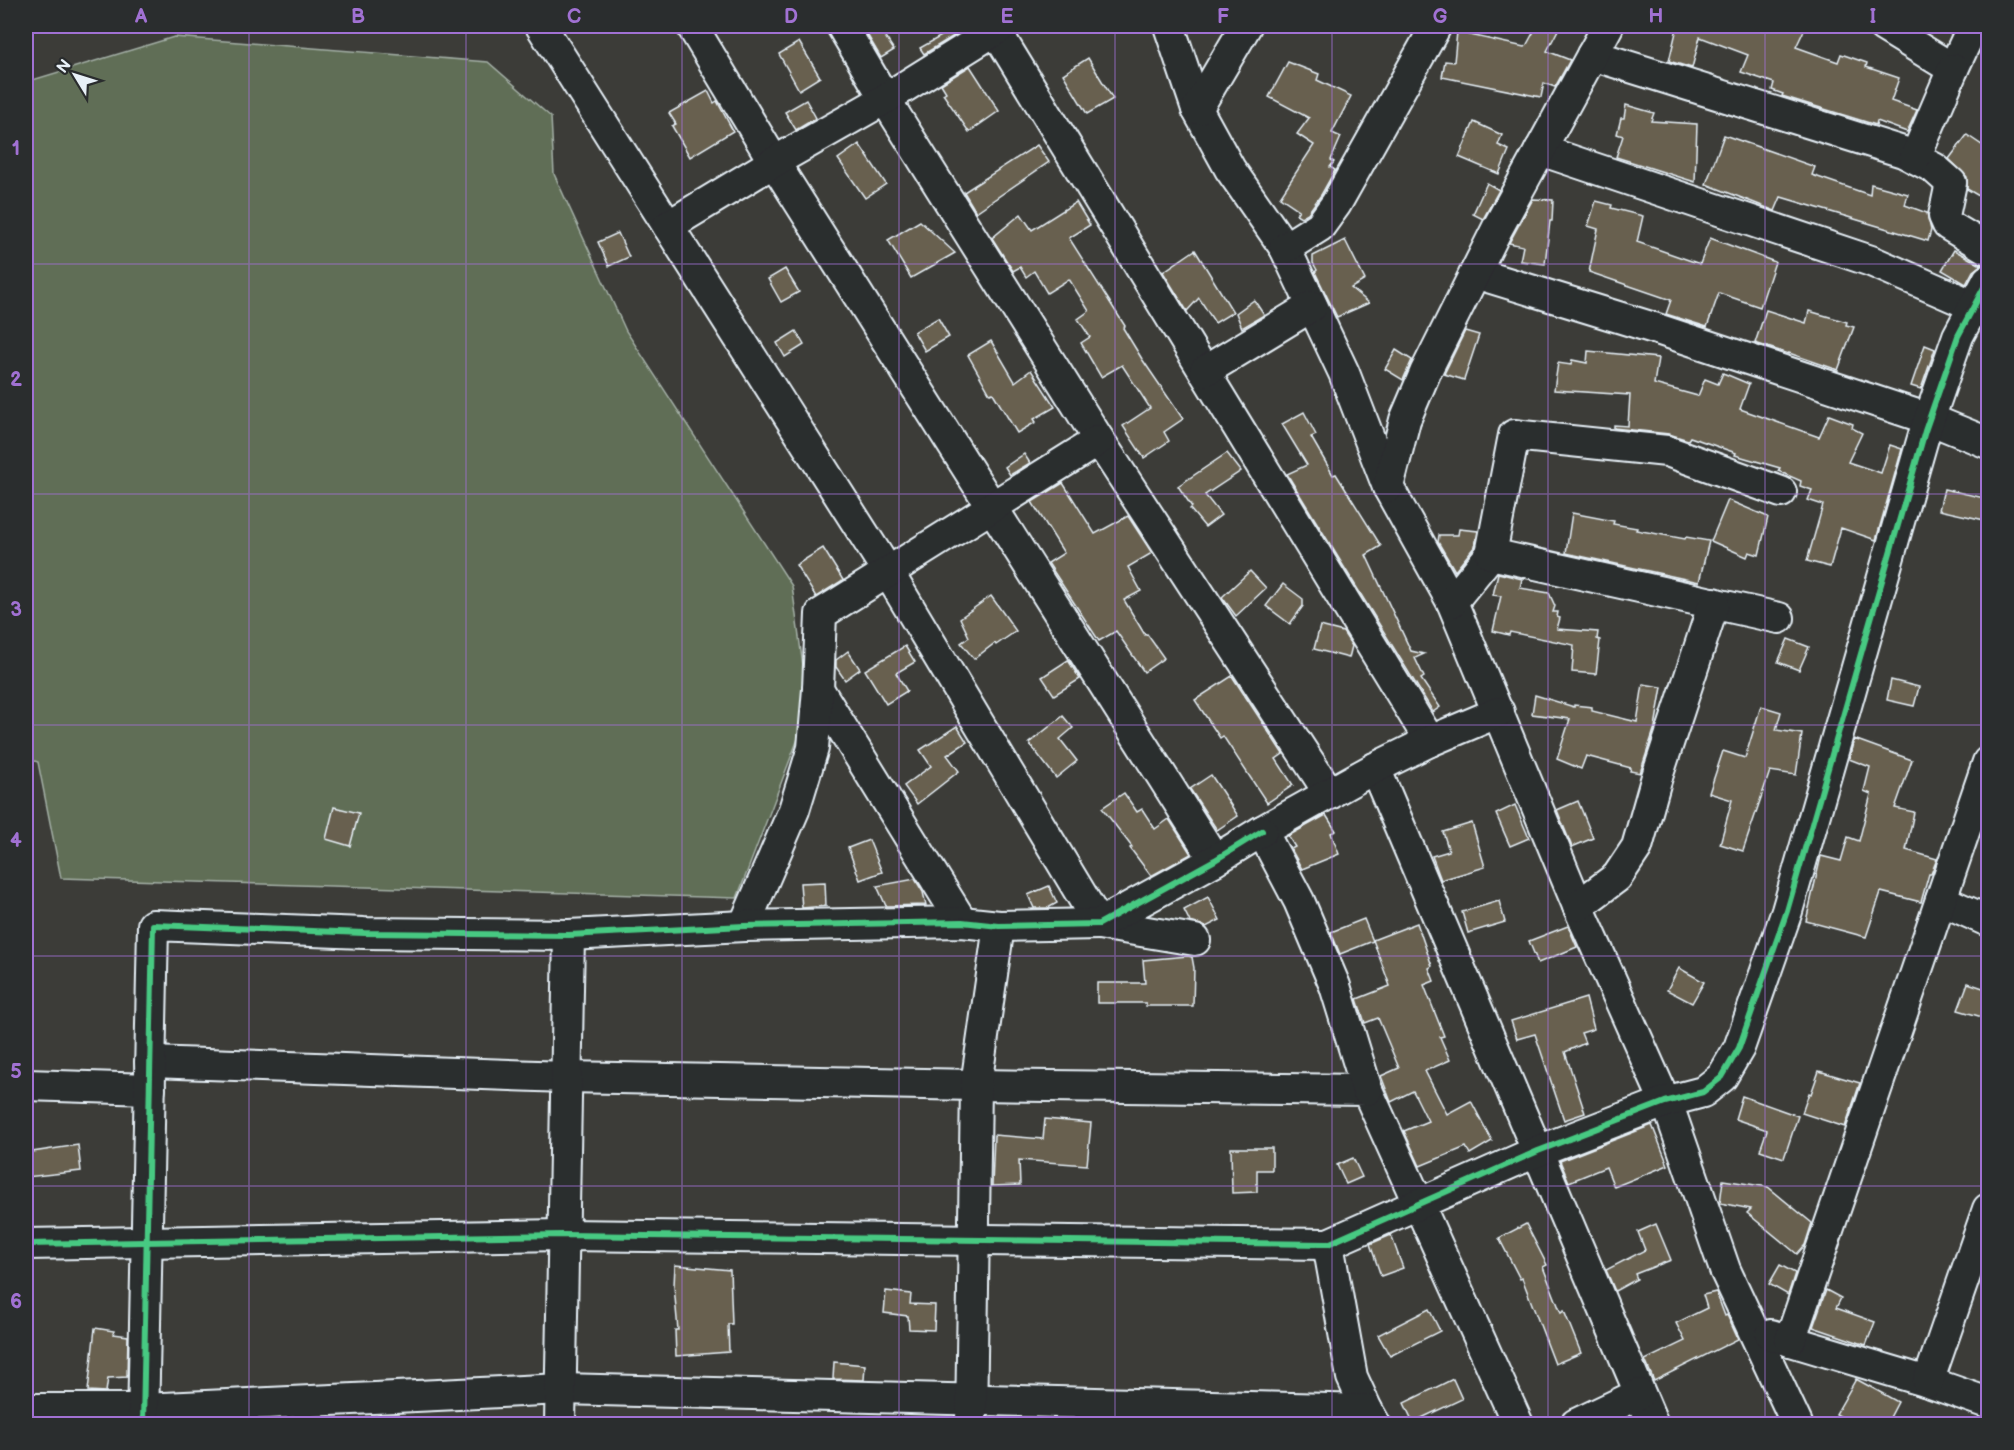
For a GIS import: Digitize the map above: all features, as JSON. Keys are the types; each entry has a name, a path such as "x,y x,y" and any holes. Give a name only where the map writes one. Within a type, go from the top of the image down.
{"street":[{"path":"541,26 888,572 1099,924"},
{"path":"692,26 774,162 1215,860"},
{"path":"842,26 885,99 1100,440 1330,794"},
{"path":"1169,26 1197,109 1230,169 1285,248 1344,373 1388,487 1452,602 1578,906 1672,1117 1725,1270 1797,1425"},
{"path":"1197,109 1246,26"},
{"path":"1285,248 1320,226 1336,204 1436,26"},
{"path":"1388,487 1405,420 1425,373 1475,273 1608,26"},
{"path":"1883,26 1953,69"},
{"path":"1915,158 1973,26"},
{"path":"668,226 885,99 996,27 1430,741"},
{"path":"1592,56 1903,152 1934,168 1951,183 1944,216 1948,225 1989,249"},
{"path":"1540,150 1871,261 1982,309"},
{"path":"1475,273 1654,328 1929,419 1989,442"},
{"path":"26,1244 563,1235 1328,1244 1538,1151 1665,1102 1703,1092 1722,1077 1739,1048 1787,911 1929,419 1958,336 1982,309 1989,280"},
{"path":"1205,372 1312,306"},
{"path":"1452,602 1491,554 1514,435 1667,451 1781,492"},
{"path":"744,926 794,810 813,748 821,614 1100,440"},
{"path":"1491,554 1779,618"},
{"path":"1578,906 1617,877 1637,847 1656,780 1714,603"},
{"path":"818,689 962,922"},
{"path":"1099,924 1375,768 1430,741 1499,712"},
{"path":"1790,1341 1989,762"},
{"path":"1375,768 1653,1425"},
{"path":"1262,831 1299,901 1335,986 1367,1090 1518,1425"},
{"path":"1941,900 1989,921"},
{"path":"143,1417 153,925 364,933 569,935 744,926 962,922 999,926 1099,924 1195,940"},
{"path":"972,1413 976,1085 999,926"},
{"path":"560,1425 569,935"},
{"path":"26,1085 150,1075 566,1077 1367,1090"},
{"path":"1929,1382 1989,1209"},
{"path":"26,1409 143,1417 562,1389 972,1413 1371,1417 1352,1377 1328,1244"},
{"path":"1752,1329 1929,1382 1989,1403"},
{"path":"1575,1425 1639,1394"}],"green space":[{"path":"174,37 488,62 551,117 554,174 626,331 792,586 809,710 737,898 61,878 38,762 26,758 26,82"}],"building":[{"path":"862,26 878,26 894,50 881,58"},
{"path":"959,26 962,31 924,54 920,48"},
{"path":"1537,26 1560,26 1547,51 1570,60 1555,87 1544,83 1541,97 1442,77 1445,61 1454,62 1457,32 1524,47"},
{"path":"1675,26 1806,26 1796,47 1838,62 1841,54 1867,63 1866,67 1899,78 1891,101 1917,110 1907,132 1877,121 1876,125 1782,96 1783,94 1772,90 1774,83 1741,72 1748,55 1700,37 1692,68 1669,61 1677,28"},
{"path":"799,42 820,77 799,90 779,54"},
{"path":"1088,58 1113,99 1087,114 1063,74"},
{"path":"1288,62 1319,74 1317,80 1351,96 1332,133 1341,137 1331,160 1334,162 1330,167 1335,170 1308,213 1301,217 1296,214 1299,210 1280,197 1314,145 1297,134 1309,118 1269,97"},
{"path":"970,66 999,111 969,132 943,94 946,92 941,84"},
{"path":"708,91 714,103 717,101 733,131 690,157 672,126 676,124 669,113"},
{"path":"806,100 816,118 796,130 785,112"},
{"path":"1626,105 1654,113 1651,121 1697,124 1695,182 1616,157 1623,136 1617,134 1621,118 1624,118"},
{"path":"1474,122 1502,135 1498,145 1509,150 1499,174 1459,157"},
{"path":"1724,135 1815,167 1812,175 1870,195 1871,184 1908,194 1905,205 1927,213 1931,230 1928,241 1781,197 1775,211 1706,184"},
{"path":"1967,135 1989,150 1989,202 1967,189 1967,177 1949,159"},
{"path":"859,144 886,184 865,198 838,159"},
{"path":"1037,145 1049,162 976,212 964,192"},
{"path":"1487,183 1499,190 1483,219 1473,214"},
{"path":"1533,199 1553,200 1545,264 1520,261 1523,246 1509,243"},
{"path":"1596,201 1612,205 1611,208 1643,216 1637,242 1700,264 1710,238 1775,262 1760,307 1719,293 1707,327 1666,314 1671,300 1589,272 1598,229 1588,226"},
{"path":"1076,202 1090,225 1069,238 1125,326 1123,328 1142,359 1183,419 1164,432 1169,441 1144,458 1123,426 1150,408 1122,365 1101,377 1081,343 1090,337 1078,319 1089,311 1069,279 1047,293 1034,271 1026,277 1020,267 1013,271 992,238 1021,214 1032,230"},
{"path":"920,221 955,253 911,278 888,240"},
{"path":"618,233 629,257 609,266 598,242"},
{"path":"1345,240 1365,280 1351,288 1369,303 1337,317 1315,272 1317,270 1313,263 1313,256"},
{"path":"1195,250 1233,312 1215,323 1199,298 1187,311 1163,272"},
{"path":"1954,250 1981,265 1973,271 1966,284 1942,270"},
{"path":"785,269 799,292 781,302 768,279"},
{"path":"1254,300 1264,315 1242,328 1236,313"},
{"path":"1766,310 1806,323 1809,311 1847,322 1846,325 1854,327 1838,370 1755,343"},
{"path":"938,318 949,337 925,351 914,332"},
{"path":"796,331 804,345 785,357 777,343"},
{"path":"1465,331 1479,335 1464,380 1444,374"},
{"path":"991,341 1015,382 1031,370 1055,407 1034,419 1036,422 1017,433 993,393 990,394 968,355"},
{"path":"1925,345 1935,349 1921,389 1911,386"},
{"path":"1396,350 1412,360 1403,380 1385,369"},
{"path":"1588,351 1658,358 1654,384 1698,396 1705,379 1718,384 1723,373 1749,384 1740,409 1819,437 1829,415 1853,424 1852,428 1862,433 1848,462 1881,473 1890,445 1902,449 1876,540 1841,528 1830,567 1807,561 1823,505 1808,500 1812,490 1800,486 1801,481 1778,471 1780,468 1735,455 1736,453 1690,437 1688,440 1669,434 1614,428 1614,425 1628,426 1630,395 1554,390 1558,363 1571,365 1572,360 1587,363"},
{"path":"1304,412 1316,435 1311,437 1333,475 1336,474 1381,546 1366,555 1411,651 1424,654 1415,658 1424,677 1421,679 1440,707 1433,712 1287,474 1307,465 1282,424"},
{"path":"1227,453 1241,471 1205,495 1221,515 1205,527 1190,509 1192,507 1178,486"},
{"path":"1024,454 1030,463 1010,475 1005,467"},
{"path":"1063,483 1095,534 1128,516 1152,553 1128,567 1141,591 1124,600 1145,635 1147,634 1164,658 1144,672 1116,631 1099,641 1048,563 1064,553 1032,502"},
{"path":"1944,489 1989,499 1989,521 1939,510"},
{"path":"1728,500 1768,517 1759,555 1749,552 1747,557 1711,541"},
{"path":"1572,513 1614,521 1613,524 1637,528 1636,530 1709,541 1699,582 1566,553"},
{"path":"1459,529 1478,531 1475,546 1455,571 1438,542 1439,535 1458,535"},
{"path":"823,548 843,580 816,597 796,565"},
{"path":"1250,571 1266,588 1236,616 1222,597"},
{"path":"1498,573 1522,579 1520,588 1549,593 1555,606 1553,612 1558,612 1557,617 1560,618 1557,629 1598,632 1597,639 1600,640 1596,674 1572,672 1574,645 1510,632 1509,635 1493,631 1501,596 1493,595"},
{"path":"1283,584 1303,599 1303,606 1290,624 1266,606"},
{"path":"991,596 1016,631 974,659 961,643 969,637 960,618"},
{"path":"1320,626 1343,632 1352,646 1349,658 1314,649"},
{"path":"1788,639 1809,647 1799,670 1778,662"},
{"path":"905,646 915,662 896,673 907,691 886,704 865,670"},
{"path":"848,651 860,669 845,680 836,667 836,660"},
{"path":"1068,660 1080,679 1054,695 1042,677"},
{"path":"1232,676 1283,754 1276,759 1293,785 1267,803 1223,736 1220,738 1195,700"},
{"path":"1891,680 1919,687 1914,706 1887,700"},
{"path":"1643,684 1662,687 1655,727 1640,773 1630,771 1631,768 1586,756 1581,769 1557,759 1570,719 1532,714 1535,695 1574,707 1574,705 1592,707 1592,711 1637,722"},
{"path":"1761,706 1781,712 1776,730 1802,734 1796,775 1770,771 1743,851 1720,844 1732,800 1709,793 1723,751 1745,758"},
{"path":"1063,716 1073,728 1060,739 1077,761 1056,778 1029,743"},
{"path":"957,726 967,742 947,755 959,771 917,804 904,786 931,766 920,750"},
{"path":"1854,739 1912,760 1895,808 1914,812 1906,850 1937,859 1929,874 1921,902 1881,892 1866,937 1806,921 1821,856 1841,861 1848,837 1859,841 1871,794 1864,791 1870,767 1849,759"},
{"path":"1211,775 1238,816 1217,830 1190,789"},
{"path":"1124,793 1137,812 1142,809 1155,829 1169,819 1191,854 1151,876 1102,808"},
{"path":"1578,801 1593,838 1572,847 1557,810"},
{"path":"1515,805 1529,838 1510,846 1496,814"},
{"path":"334,807 359,813 350,846 326,839"},
{"path":"1326,815 1336,831 1331,833 1339,854 1302,869 1291,849 1295,847 1288,836"},
{"path":"1472,823 1485,867 1441,880 1432,856 1449,851 1443,832"},
{"path":"869,840 882,872 860,880 848,848"},
{"path":"915,879 923,892 926,905 886,906 877,886"},
{"path":"825,882 826,906 802,908 800,883"},
{"path":"1049,886 1057,903 1048,908 1034,908 1028,895"},
{"path":"1208,897 1220,920 1206,927 1190,922 1184,910"},
{"path":"1499,901 1505,922 1468,933 1462,912"},
{"path":"1364,919 1373,941 1340,954 1331,932"},
{"path":"1417,923 1432,966 1429,968 1434,981 1424,985 1444,1036 1440,1037 1450,1060 1425,1071 1447,1114 1471,1101 1492,1141 1470,1154 1466,1147 1420,1166 1404,1131 1428,1121 1413,1091 1391,1102 1381,1076 1399,1068 1378,1018 1365,1023 1357,999 1390,986 1373,940"},
{"path":"1568,926 1577,947 1538,963 1529,941"},
{"path":"1192,957 1194,968 1193,1006 1097,1003 1097,983 1145,983 1143,960"},
{"path":"1679,968 1704,982 1692,1003 1667,990"},
{"path":"1968,983 1989,990 1989,1019 1958,1010"},
{"path":"1586,998 1594,1029 1581,1033 1585,1043 1565,1052 1585,1113 1564,1120 1535,1034 1517,1039 1511,1021"},
{"path":"1819,1071 1860,1083 1845,1127 1802,1113"},
{"path":"1742,1096 1798,1116 1784,1158 1760,1150 1767,1130 1735,1119"},
{"path":"1045,1119 1091,1123 1087,1165 1019,1160 1020,1185 992,1186 994,1135 1043,1139"},
{"path":"1652,1125 1668,1165 1614,1187 1606,1167 1569,1182 1560,1161"},
{"path":"78,1145 81,1171 26,1177 26,1153"},
{"path":"1231,1148 1272,1148 1272,1170 1257,1170 1257,1192 1232,1193"},
{"path":"1353,1158 1362,1177 1346,1184 1337,1165"},
{"path":"1723,1180 1768,1187 1812,1223 1805,1245 1797,1254 1747,1213 1751,1209 1720,1203"},
{"path":"1526,1224 1547,1265 1543,1267 1561,1313 1564,1311 1581,1353 1555,1364 1522,1278 1520,1279 1499,1238"},
{"path":"1656,1224 1671,1260 1635,1274 1637,1279 1615,1291 1606,1270 1645,1250 1638,1232"},
{"path":"1391,1235 1403,1268 1381,1276 1370,1244"},
{"path":"675,1265 730,1270 732,1324 728,1324 729,1352 676,1356 675,1330 678,1330 674,1286"},
{"path":"1780,1265 1795,1273 1788,1295 1769,1284"},
{"path":"1826,1290 1841,1298 1836,1308 1875,1322 1866,1345 1813,1327"},
{"path":"886,1291 911,1294 910,1304 935,1305 934,1330 909,1329 908,1316 884,1313"},
{"path":"1716,1292 1725,1316 1727,1315 1738,1339 1654,1381 1645,1360 1685,1341 1676,1323 1707,1308 1703,1295"},
{"path":"1429,1309 1440,1331 1390,1356 1378,1335"},
{"path":"95,1328 128,1336 127,1377 108,1378 106,1392 88,1391"},
{"path":"834,1362 865,1365 864,1380 833,1379"},
{"path":"1453,1379 1462,1399 1413,1422 1404,1403"},
{"path":"1856,1379 1898,1402 1886,1425 1835,1425 1840,1416 1836,1414"}],"cycle path":[{"path":"26,1244 563,1235 1328,1244 1538,1151 1665,1102 1703,1092 1722,1077 1739,1048 1787,911 1925,431 1958,336 1988,280"},
{"path":"143,1424 153,925 364,933 569,935 744,926 962,922 999,926 1099,924 1215,860 1262,831"}]}
